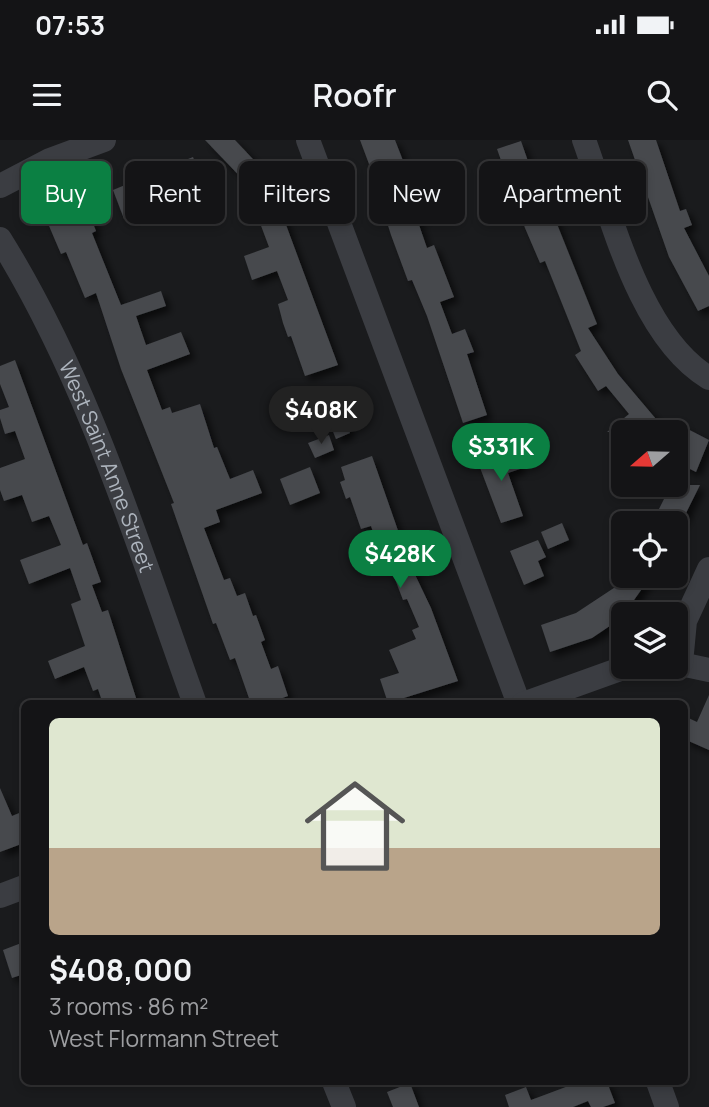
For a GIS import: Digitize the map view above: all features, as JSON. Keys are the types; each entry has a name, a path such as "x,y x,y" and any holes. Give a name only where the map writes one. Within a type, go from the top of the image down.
{"street":[{"path":"0,186 50,160 104,140"},
{"path":"308,140 519,700"},
{"path":"584,140 644,306 666,340 693,368 709,378"},
{"name":"West Saint Anne Street","path":"0,239 25,279 83,396 194,700"},
{"path":"688,614 709,569"},
{"path":"688,665 709,670"},
{"path":"532,700 611,672"},
{"path":"0,897 21,888"},
{"path":"335,1085 344,1107"},
{"path":"659,1085 667,1107"}],"building":[{"path":"205,140 235,140 255,161 239,161 239,176"},
{"path":"360,140 395,140 403,161 369,161 369,164"},
{"path":"628,140 656,140 680,211 686,209 692,225 684,228 709,276 709,306 698,311 669,257 646,191 646,161 635,161"},
{"path":"521,141 528,161 501,161 497,149"},
{"path":"125,185 125,219 124,219 113,190"},
{"path":"48,224 93,224 96,231 92,233 121,305 161,291 166,306 136,316 146,345 181,332 190,354 147,370 162,410 170,407 172,413 200,404 214,448 217,447 230,479 253,470 262,493 216,510 220,522 204,528 224,580 230,578 237,596 245,593 253,616 256,615 265,640 261,642 271,669 278,666 288,696 277,700 250,700 235,658 230,660 216,623 213,624 171,504 174,503 121,369 96,293 85,298 66,252 61,254"},
{"path":"260,224 286,224 338,365 305,376 291,336 288,337 283,323 278,304 288,300 277,271 252,280 244,256 269,247"},
{"path":"388,224 419,224 427,248 434,245 454,297 440,302 452,334 465,329 474,352 467,354 487,415 463,423 427,316 412,280 408,281"},
{"path":"524,224 557,224 597,324 588,328 618,374 657,420 622,420 629,414 606,386 598,391 575,355 581,351 545,261 540,263"},
{"path":"15,360 83,545 87,543 101,582 92,585 102,612 108,610 137,700 102,700 98,689 93,691 84,667 55,679 48,661 85,646 71,604 81,600 70,568 29,584 20,560 61,545 49,516 32,522 22,495 4,501 0,490 0,468 25,459 15,431 5,434 0,418 0,410 9,407 0,384 0,366"},
{"path":"346,395 355,419 346,423 350,433 336,439 322,405"},
{"path":"688,429 709,440 696,472 688,468"},
{"path":"329,435 334,450 315,458 308,443"},
{"path":"497,450 499,456 514,451 520,469 508,473 523,516 501,523 476,457"},
{"path":"372,456 409,562 431,608 458,681 398,700 387,700 380,679 399,673 389,650 416,639 412,630 419,627 407,599 403,600 385,553 381,555 371,526 361,529 350,497 346,499 340,482 345,480 341,467"},
{"path":"310,467 320,493 290,505 280,479"},
{"path":"688,485 700,485 687,511 658,511 665,497 688,497"},
{"path":"562,523 569,540 548,549 541,532"},
{"path":"538,540 546,557 538,561 544,576 524,585 510,551"},
{"path":"614,588 642,588 635,602 611,602 611,625 592,638 550,652 541,625 576,613"},
{"path":"709,695 709,750 688,741 688,718 697,722"},
{"path":"0,788 12,816 21,812 21,844 0,852"},
{"path":"21,943 21,975 12,978 3,950"},
{"path":"411,1085 419,1107 393,1107 387,1092"},
{"path":"571,1085 608,1085 615,1103 603,1107 591,1107 588,1101 573,1107 509,1107 505,1095 526,1087 531,1100"}]}
